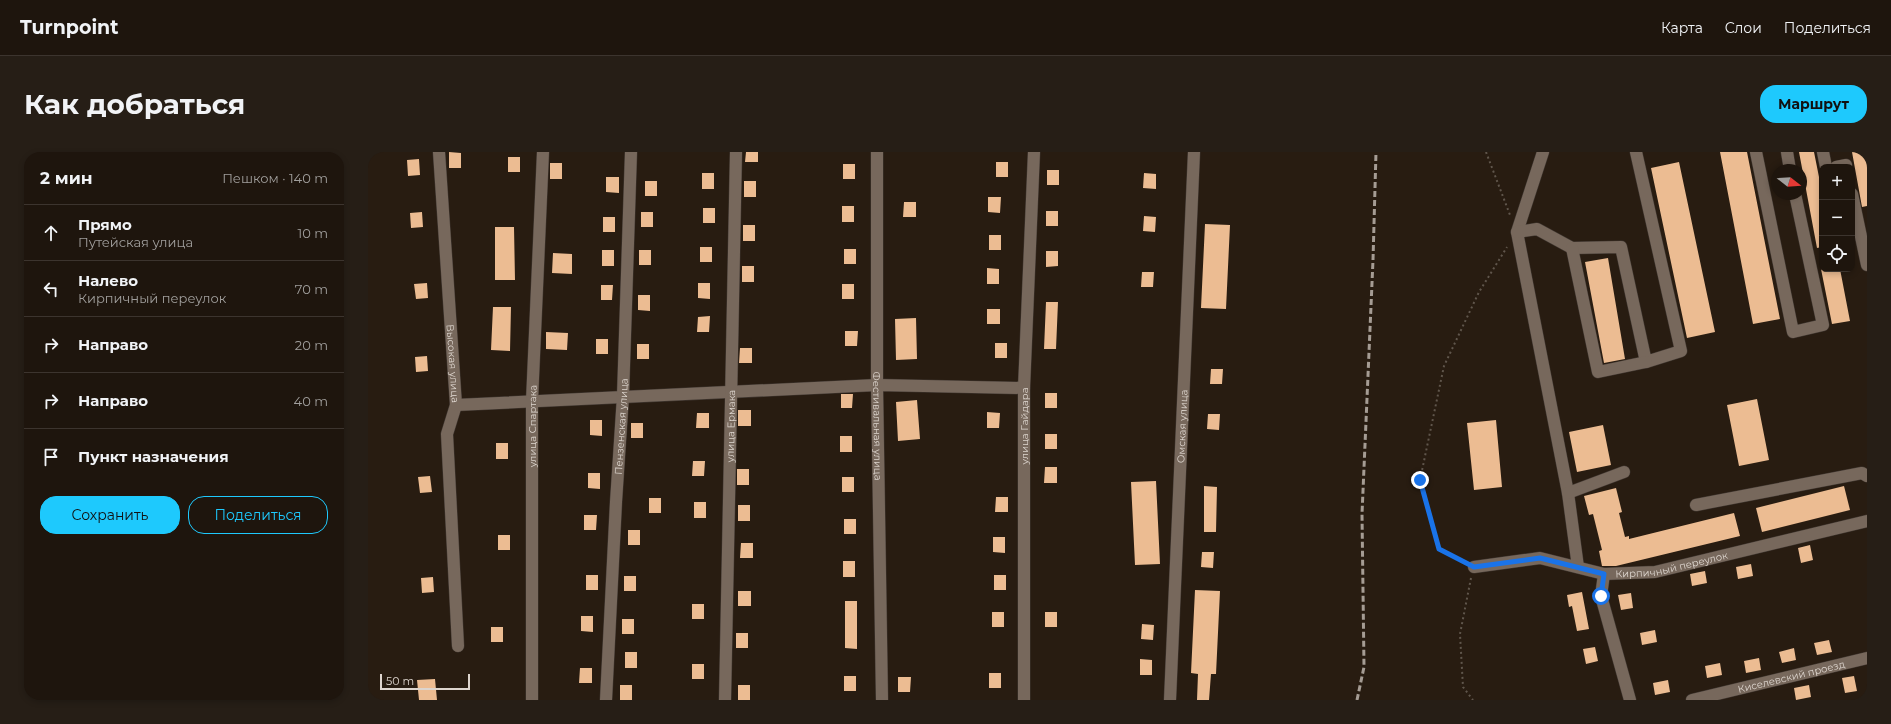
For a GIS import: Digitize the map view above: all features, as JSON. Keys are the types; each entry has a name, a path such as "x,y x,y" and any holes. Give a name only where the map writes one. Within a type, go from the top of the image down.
{"street":[{"name":"Высокая улица","path":"439,152 456,405 447,434 458,646"},
{"name":"улица Спартака","path":"532,700 532,401 543,152"},
{"name":"Пензенская улица","path":"606,700 623,396 631,152"},
{"name":"улица Ермака","path":"725,700 730,391 736,152"},
{"name":"Фестивальная улица","path":"877,152 882,700"},
{"name":"улица Гайдара","path":"1024,700 1024,388 1034,152"},
{"name":"Омская улица","path":"1170,700 1194,152"},
{"path":"1543,152 1517,232 1568,493 1578,567"},
{"path":"1572,248 1598,372 1646,362 1681,351 1636,152"},
{"path":"1756,152 1793,332 1823,325 1796,200"},
{"path":"1787,152 1789,164"},
{"path":"1823,152 1825,164"},
{"path":"1853,200 1867,265"},
{"path":"1517,232 1537,229 1572,248 1621,247 1646,362"},
{"path":"456,405 878,385 1024,388"},
{"path":"1568,493 1624,472"},
{"path":"1696,505 1862,473 1867,476"},
{"name":"Кирпичный переулок","path":"1474,567 1540,558 1604,574 1655,572 1867,521"},
{"path":"1604,574 1601,596 1630,700"},
{"name":"Киселевский проезд","path":"1692,700 1867,658"}],"path":[{"path":"1473,700 1463,687 1460,634 1474,567 1439,549 1420,480 1444,366 1479,292 1517,232 1486,152"}],"building":[{"path":"449,152 461,153 461,168 449,168"},
{"path":"746,152 758,152 758,162 745,162"},
{"path":"1720,152 1747,152 1780,319 1753,324"},
{"path":"1799,152 1814,152 1819,177 1819,248 1817,248 1807,195 1807,164 1801,164"},
{"path":"1852,152 1865,152 1867,163 1867,206 1862,207"},
{"path":"508,157 520,157 520,172 508,172"},
{"path":"419,159 420,175 408,176 407,160"},
{"path":"996,162 1008,162 1008,177 996,177"},
{"path":"1679,162 1715,332 1687,338 1651,168"},
{"path":"550,163 562,163 562,179 550,179"},
{"path":"843,164 855,164 855,179 843,179"},
{"path":"1047,170 1059,170 1059,185 1047,185"},
{"path":"702,173 714,173 714,189 702,189"},
{"path":"1144,173 1156,174 1156,189 1143,188"},
{"path":"606,177 619,177 619,193 606,192"},
{"path":"645,181 657,181 657,196 645,196"},
{"path":"744,181 756,181 756,197 744,197"},
{"path":"988,197 1001,197 1000,213 988,212"},
{"path":"904,202 916,202 916,217 903,217"},
{"path":"842,206 854,206 854,222 842,222"},
{"path":"703,208 715,208 715,223 703,223"},
{"path":"1046,211 1058,211 1058,226 1046,226"},
{"path":"422,212 423,227 411,228 410,213"},
{"path":"641,212 653,212 653,227 641,227"},
{"path":"1144,216 1156,217 1155,232 1143,231"},
{"path":"603,217 615,217 615,232 603,232"},
{"path":"1205,224 1230,225 1226,309 1201,308"},
{"path":"743,225 755,225 755,241 743,241"},
{"path":"495,227 514,227 515,280 495,280"},
{"path":"989,235 1001,235 1001,250 989,250"},
{"path":"700,247 712,247 712,262 700,262"},
{"path":"844,249 856,249 856,264 844,264"},
{"path":"602,250 614,250 614,266 602,266"},
{"path":"639,250 651,250 651,265 639,265"},
{"path":"1046,251 1058,251 1058,266 1046,267"},
{"path":"553,253 572,254 572,274 552,273"},
{"path":"1608,258 1625,359 1604,363 1585,262"},
{"path":"742,266 754,266 754,282 742,282"},
{"path":"987,268 999,269 999,284 987,284"},
{"path":"1142,272 1154,272 1153,287 1141,287"},
{"path":"1822,272 1841,272 1850,321 1832,324"},
{"path":"427,283 428,298 416,299 414,284"},
{"path":"698,283 710,283 710,299 698,298"},
{"path":"842,284 854,284 854,299 842,299"},
{"path":"601,285 613,285 612,300 601,300"},
{"path":"638,295 650,295 650,311 638,310"},
{"path":"1046,302 1058,302 1056,349 1044,349"},
{"path":"493,307 511,307 510,351 491,350"},
{"path":"987,309 1000,309 1000,324 987,324"},
{"path":"710,316 709,332 697,332 698,317"},
{"path":"916,318 917,359 896,360 895,319"},
{"path":"845,331 858,331 857,346 845,346"},
{"path":"546,332 568,333 567,350 546,349"},
{"path":"596,339 608,339 608,354 596,354"},
{"path":"995,343 1007,343 1007,358 995,358"},
{"path":"637,344 649,344 649,359 637,359"},
{"path":"740,348 752,348 752,363 739,363"},
{"path":"427,356 428,371 416,372 415,357"},
{"path":"1211,369 1223,369 1222,384 1210,384"},
{"path":"1045,393 1057,393 1057,408 1045,408"},
{"path":"841,394 853,394 852,408 841,408"},
{"path":"1757,399 1769,460 1739,466 1727,405"},
{"path":"917,400 920,439 898,441 896,402"},
{"path":"738,410 751,410 751,426 738,426"},
{"path":"987,412 1000,413 999,428 987,428"},
{"path":"697,413 709,413 709,428 696,428"},
{"path":"1208,414 1220,414 1219,430 1207,429"},
{"path":"590,420 602,420 602,436 590,435"},
{"path":"1496,420 1502,487 1474,490 1467,423"},
{"path":"631,423 643,423 643,438 631,438"},
{"path":"1603,425 1611,465 1577,472 1569,432"},
{"path":"1045,434 1057,434 1057,449 1045,449"},
{"path":"840,436 852,436 852,452 840,452"},
{"path":"496,443 508,443 508,459 496,459"},
{"path":"693,461 705,461 704,476 692,476"},
{"path":"1045,467 1057,467 1057,483 1044,483"},
{"path":"737,469 749,469 749,485 737,485"},
{"path":"588,473 600,473 600,489 588,488"},
{"path":"430,476 432,492 420,493 418,477"},
{"path":"842,477 854,477 854,492 842,492"},
{"path":"1156,481 1160,564 1135,565 1131,482"},
{"path":"1204,486 1217,487 1216,532 1204,532"},
{"path":"1844,486 1850,510 1762,532 1756,508"},
{"path":"1616,488 1622,512 1619,513 1625,537 1629,536 1629,539 1734,513 1740,536 1616,566 1602,566 1599,551 1602,550 1593,514 1589,515 1584,496"},
{"path":"996,497 1008,497 1008,512 995,512"},
{"path":"649,498 661,498 661,513 649,513"},
{"path":"694,502 706,502 706,518 694,518"},
{"path":"738,505 750,505 750,521 738,521"},
{"path":"584,515 597,515 596,530 584,530"},
{"path":"844,519 856,519 856,534 844,534"},
{"path":"628,530 640,530 640,545 628,545"},
{"path":"498,535 510,535 510,550 498,550"},
{"path":"993,537 1005,537 1005,553 993,552"},
{"path":"741,543 753,543 753,558 740,558"},
{"path":"1810,545 1813,560 1801,563 1798,548"},
{"path":"1202,552 1214,552 1213,568 1201,567"},
{"path":"843,561 855,561 855,577 843,577"},
{"path":"1751,564 1753,576 1738,579 1736,567"},
{"path":"1705,571 1707,583 1692,586 1690,574"},
{"path":"586,575 598,575 598,590 586,590"},
{"path":"994,575 1006,575 1006,590 994,590"},
{"path":"624,576 636,576 636,591 624,591"},
{"path":"433,577 434,592 422,593 421,578"},
{"path":"1195,590 1220,591 1216,674 1211,674 1209,700 1197,700 1198,674 1191,673"},
{"path":"738,591 751,591 751,606 738,606"},
{"path":"1582,592 1589,629 1577,631 1572,606 1569,607 1567,595"},
{"path":"1631,593 1633,608 1621,610 1618,595"},
{"path":"845,601 857,601 857,649 845,648"},
{"path":"692,604 704,604 704,619 692,619"},
{"path":"992,612 1004,612 1004,627 992,627"},
{"path":"1045,612 1057,612 1057,627 1045,627"},
{"path":"581,616 593,616 593,632 581,631"},
{"path":"622,619 634,619 634,634 622,634"},
{"path":"1142,624 1154,625 1153,640 1141,639"},
{"path":"491,627 503,627 503,642 491,642"},
{"path":"1655,630 1657,642 1642,645 1640,633"},
{"path":"736,633 748,633 748,648 736,648"},
{"path":"1829,640 1832,652 1817,655 1814,643"},
{"path":"1595,647 1598,661 1586,664 1583,649"},
{"path":"1794,648 1796,660 1782,663 1779,652"},
{"path":"625,652 637,652 637,668 625,668"},
{"path":"1759,658 1761,670 1746,673 1744,661"},
{"path":"1140,659 1152,660 1152,675 1140,675"},
{"path":"1720,663 1722,675 1707,678 1705,666"},
{"path":"692,664 704,664 704,679 692,679"},
{"path":"580,668 592,668 592,683 579,683"},
{"path":"989,673 1001,673 1001,688 989,688"},
{"path":"844,676 856,676 856,691 844,691"},
{"path":"1854,676 1857,691 1845,693 1842,678"},
{"path":"898,677 911,677 910,692 898,692"},
{"path":"435,679 437,700 419,700 417,680"},
{"path":"1668,680 1670,692 1655,695 1653,683"},
{"path":"620,685 632,685 632,700 620,700"},
{"path":"738,685 750,685 750,700 738,700"},
{"path":"1809,685 1811,697 1796,700 1794,688"}],"railway":[{"path":"1357,700 1364,667 1362,514 1376,152"}],"route":[{"path":"1420,480 1439,549 1474,567 1540,558 1604,574 1601,596"}]}
